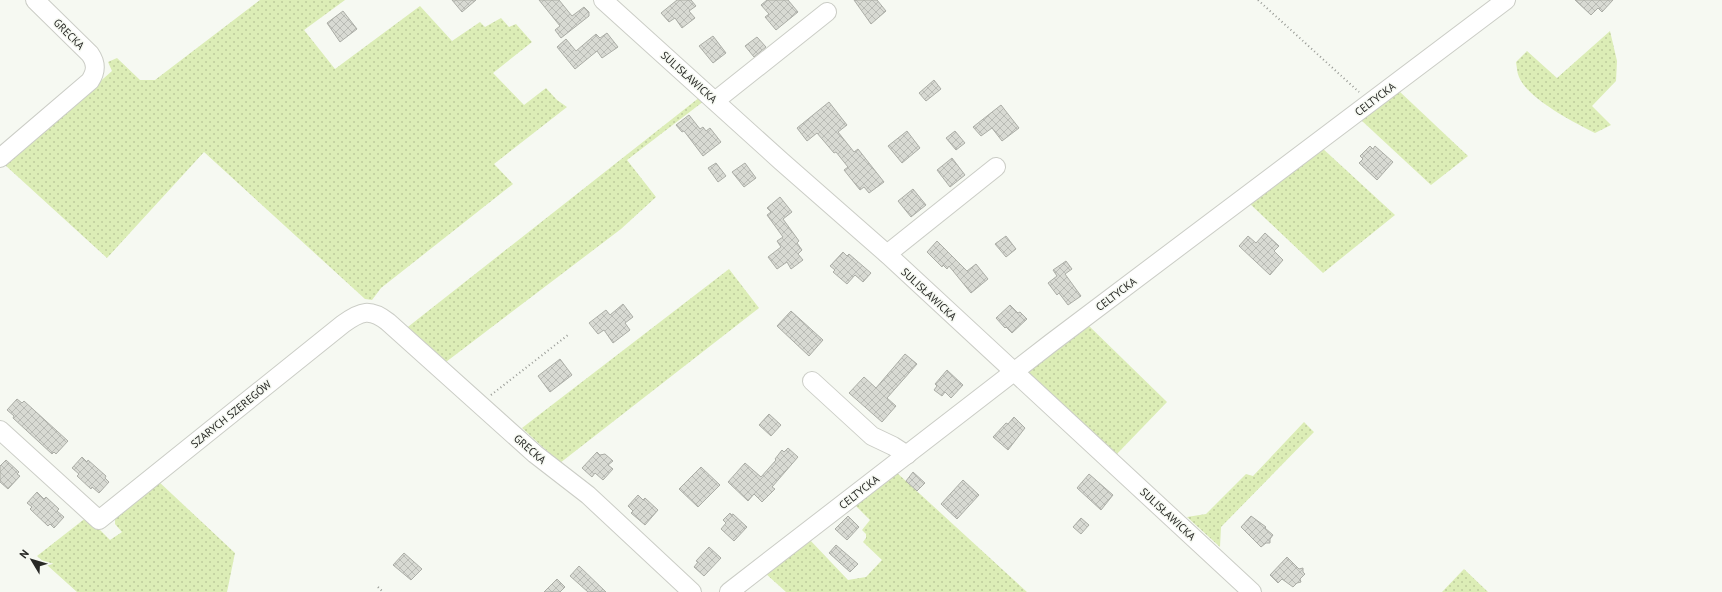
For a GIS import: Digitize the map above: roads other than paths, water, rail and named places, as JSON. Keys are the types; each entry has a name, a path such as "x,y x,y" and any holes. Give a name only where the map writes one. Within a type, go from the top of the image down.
{"street":[{"name":"GRECKA","path":"0,158 85,86 95,71 95,64 90,54 36,0"},
{"name":"SULISŁAWICKA","path":"604,0 887,254 955,319 1015,372 1252,592"},
{"name":"CELTYCKA","path":"729,592 1051,343 1506,0"},
{"path":"715,101 827,12"},
{"path":"887,254 996,167"},
{"name":"GRECKA","path":"366,312 378,315 388,322 535,454 588,495 692,592"},
{"name":"SZARYCH SZEREGÓW","path":"0,430 99,520 343,324 353,317 366,312"},
{"path":"812,381 872,436 907,455"}]}
